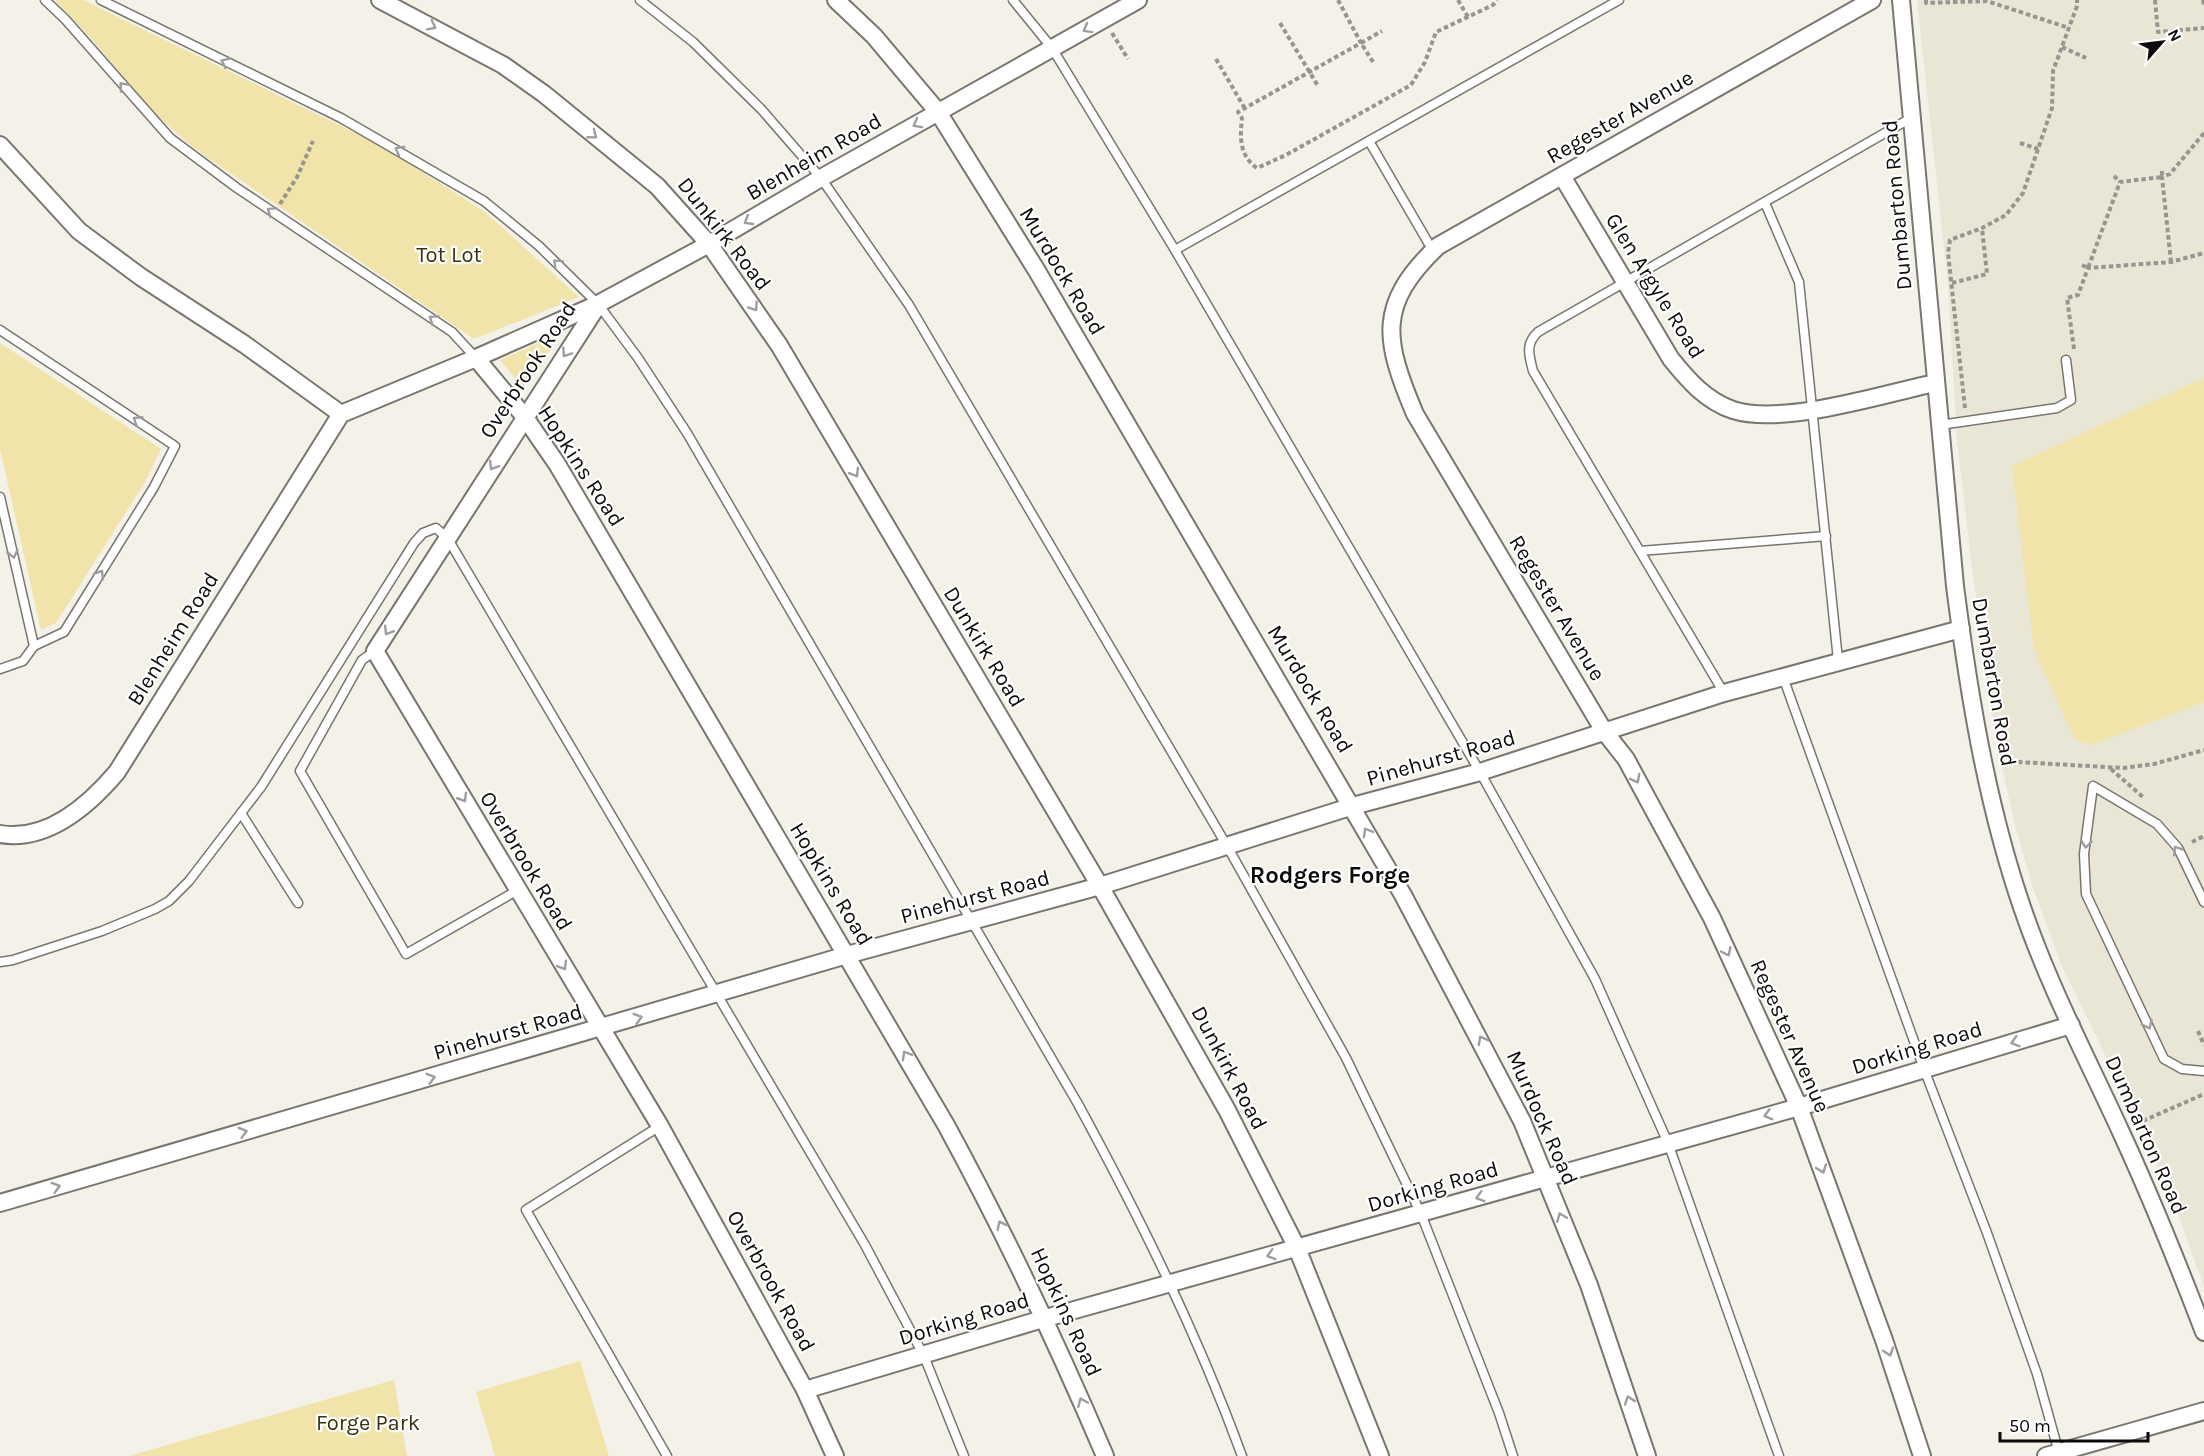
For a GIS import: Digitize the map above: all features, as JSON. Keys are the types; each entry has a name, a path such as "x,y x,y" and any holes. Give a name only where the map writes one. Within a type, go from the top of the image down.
{"street":[{"name":"Dunkirk Road","path":"380,0 468,45 544,94 657,186 710,244 779,345 1100,886 1222,1100 1297,1248 1380,1456"},
{"name":"Murdock Road","path":"836,0 874,36 938,112 1037,271 1353,806 1492,1058 1522,1121 1588,1284 1647,1456"},
{"name":"Blenheim Road","path":"0,834 8,836 46,828 67,818 99,793 117,772 341,414 598,304 710,244 821,178 1138,0"},
{"name":"Regester Avenue","path":"1872,0 1433,251 1415,268 1399,293 1394,306 1393,351 1402,383 1415,414 1604,731 1626,759 1712,918 1800,1107 1884,1340 1922,1456"},
{"name":"Dumbarton Road","path":"1900,0 1935,382 1961,629 1980,740 2002,840 2035,942 2139,1172 2204,1332"},
{"path":"0,145 79,231 141,277 244,344 341,414"},
{"name":"Glen Argyle Road","path":"1562,176 1671,359 1690,383 1711,400 1734,410 1766,416 1813,409 1935,382"},
{"name":"Overbrook Road","path":"598,304 375,651 660,1126 805,1390 835,1456"},
{"name":"Hopkins Road","path":"476,358 524,417 557,464 952,1135 1002,1226 1046,1318 1105,1456"},
{"name":"Pinehurst Road","path":"0,1203 847,955 1100,886 1353,806 1480,772 1724,693 1838,660 1961,629"},
{"name":"Dorking Road","path":"805,1390 1046,1318 1800,1107 2072,1025"},
{"path":"2055,1455 2204,1411"}],"lane":[{"path":"45,0 65,19 171,138 274,213 452,332 476,358"},
{"path":"101,0 341,118 475,195 539,246 598,304 638,358 687,433 973,921 1121,1183 1200,1346 1242,1456"},
{"path":"640,0 693,42 762,110 821,178 909,305 1227,846 1346,1058 1421,1214 1499,1413 1513,1456"},
{"path":"1013,0 1052,48 1175,250 1480,772 1595,979 1668,1143 1779,1456"},
{"path":"1175,250 1618,0"},
{"path":"1724,693 1533,371 1528,351 1531,339 1538,332 1911,118"},
{"path":"1369,141 1433,251"},
{"path":"1765,203 1800,282 1838,660"},
{"path":"0,330 175,446 154,487 64,632 33,646 22,661 0,669"},
{"path":"1940,425 2056,408 2070,400 2065,356"},
{"path":"0,497 33,646"},
{"path":"0,962 13,960 102,931 169,902 189,881 267,777 414,543 423,533 436,528 448,539 719,994 865,1245 924,1356 964,1456"},
{"path":"1640,551 1826,536"},
{"path":"375,651 362,660 300,771 406,954 518,890"},
{"path":"1784,676 1924,1070 2037,1374 2055,1455"},
{"path":"2204,902 2178,849 2157,824 2093,786 2084,854 2086,894 2164,1059 2182,1069 2204,1071"},
{"path":"241,813 298,903"},
{"path":"660,1126 526,1210 667,1456"}],"path":[{"path":"1338,0 1373,62"},
{"path":"1458,0 1468,16"},
{"path":"1382,31 1238,112 1242,118 1240,139 1244,153 1257,168 1265,166 1411,85 1425,62 1436,32 1493,5 1497,0"},
{"path":"1926,0 1926,3 1987,1 2069,28"},
{"path":"1977,409 1965,410 1948,253 1950,240 1982,228 2006,214 2023,193 2052,108 2053,71 2077,6 2077,0"},
{"path":"2155,0 2158,32 2204,28"},
{"path":"2203,0 2204,5"},
{"path":"1104,19 1128,59"},
{"path":"1280,23 1317,86"},
{"path":"2062,47 2086,58"},
{"path":"1216,59 1244,107"},
{"path":"2120,182 2170,174 2204,133"},
{"path":"274,213 297,177 313,141"},
{"path":"2020,143 2038,149"},
{"path":"2162,171 2171,262"},
{"path":"2114,176 2120,182"},
{"path":"2074,350 2067,298 2078,295 2120,182"},
{"path":"1952,284 1987,274 1982,228"},
{"path":"2082,265 2088,268 2171,262 2204,253"},
{"path":"2065,356 2074,350"},
{"path":"2065,356 2074,350"},
{"path":"2018,762 2123,768 2154,764 2204,750"},
{"path":"2192,842 2204,837"},
{"path":"2198,1031 2204,1044"},
{"path":"2136,1124 2204,1094"}],"shaded area":[{"path":"1917,0 2204,0 2204,1287 2179,1217 2141,1129 2061,964 2032,885 2015,825 1994,730 1971,559 1957,440 1948,285"}],"green space":[{"name":"Tot Lot","path":"55,0 83,0 378,144 485,212 579,297 474,339 195,149 154,113 90,37"},
{"path":"562,333 523,387 500,360"},
{"path":"0,343 161,449 145,482 56,623 41,630 0,449"},
{"path":"2204,378 2204,702 2092,745 2075,740 2034,649 2012,466"},
{"path":"580,1361 609,1456 495,1456 476,1392"},
{"name":"Forge Park","path":"394,1380 407,1456 129,1456"}],"district":[{"name":"Rodgers Forge","path":"1330,875"}]}
